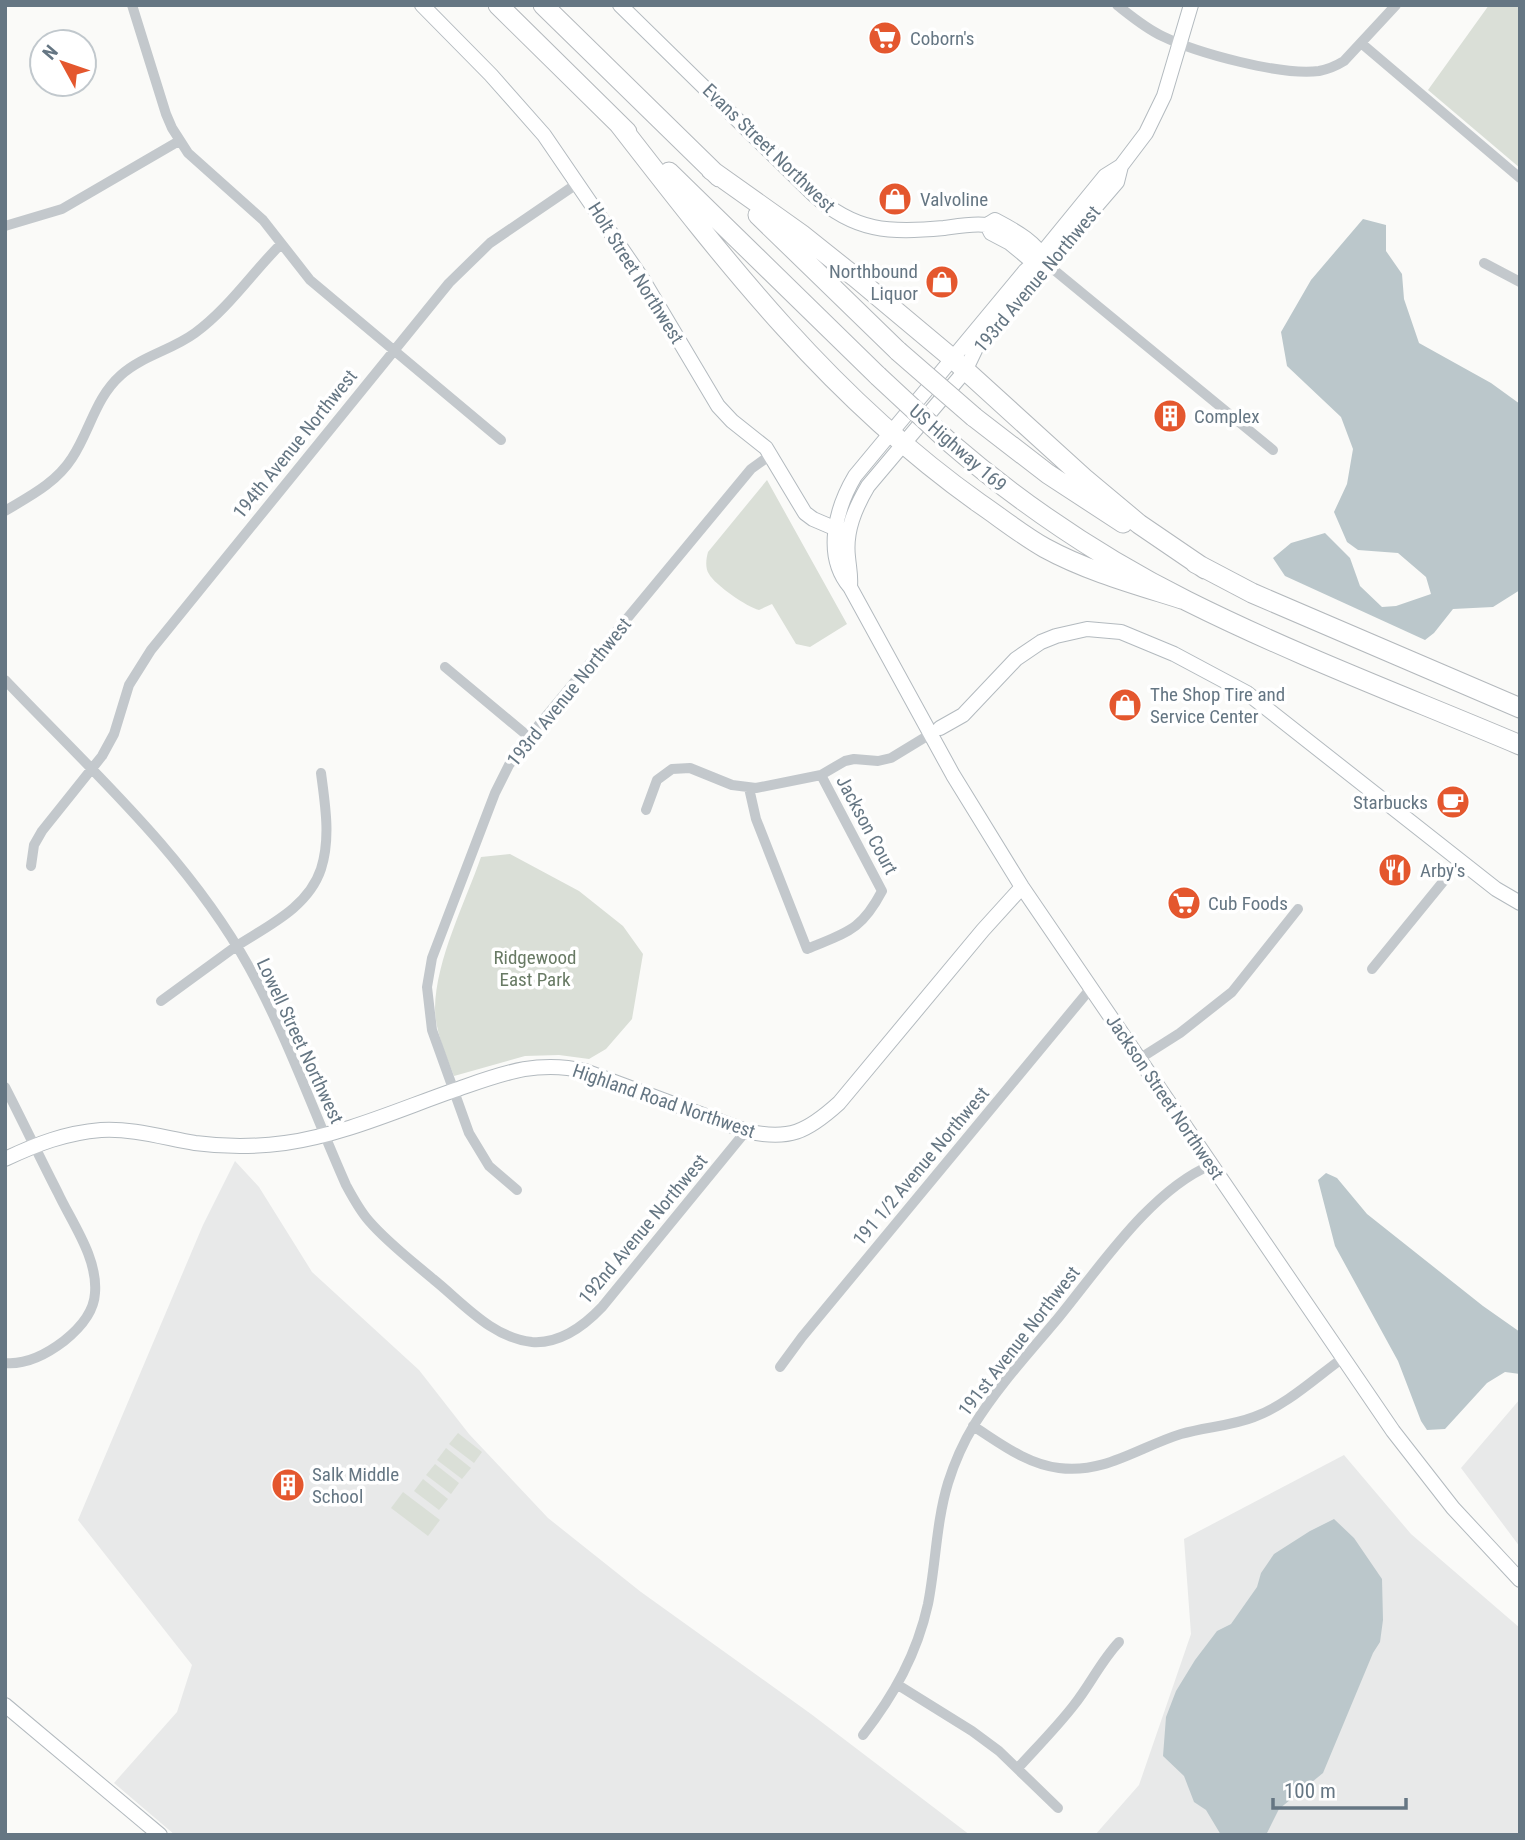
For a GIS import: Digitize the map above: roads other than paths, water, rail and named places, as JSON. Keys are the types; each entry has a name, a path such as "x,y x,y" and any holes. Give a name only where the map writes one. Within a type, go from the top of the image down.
{"highway":[{"name":"US Highway 169","path":"498,5 878,376 997,482 1062,528 1185,600 1520,745"},
{"name":"US Highway 169","path":"543,5 898,351 974,417 1048,474 1083,498 1205,569 1252,593 1520,708"},
{"path":"618,123 714,247 785,329 841,388 896,439 961,490 1044,547 1102,573 1185,600"},
{"path":"711,170 802,234 959,365 1129,516 1205,569"}],"street":[{"path":"132,5 166,114 179,141 198,164 252,209 310,280 501,440"},
{"name":"Holt Street Northwest","path":"422,5 512,97 578,183 643,280 722,412 772,454 805,513 842,531"},
{"name":"Evans Street Northwest","path":"620,5 813,194 840,216 863,226 899,231 987,225 991,233 1041,260 1273,450"},
{"path":"1117,5 1154,32 1180,44 1233,60 1292,70 1316,71 1336,66 1362,43 1396,5"},
{"name":"193rd Avenue Northwest","path":"908,411 976,348 1041,260 1117,182 1121,166 1139,143 1159,109 1191,5"},
{"path":"1362,43 1520,178"},
{"path":"5,226 62,209 179,141"},
{"name":"194th Avenue Northwest","path":"31,866 34,845 42,831 91,770 114,734 130,685 151,650 442,290 489,243 578,183"},
{"path":"5,511 40,490 63,471 80,445 101,399 122,374 185,340 206,324 281,244"},
{"path":"1484,264 1503,271 1520,282"},
{"name":"193rd Avenue Northwest","path":"922,423 959,365"},
{"name":"Jackson Street Northwest","path":"896,439 908,411"},
{"name":"Jackson Street Northwest","path":"922,423 896,439 862,466 848,488 838,564 844,579 935,731 979,820 1022,887 1422,1470 1453,1508 1520,1580"},
{"name":"193rd Avenue Northwest","path":"517,1190 482,1156 469,1133 431,1023 427,994 429,972 443,926 495,793 509,765 529,737 751,469 772,454"},
{"path":"646,810 657,780 672,769 690,768 732,785 749,788 821,775 845,761 891,758 963,715 1016,659 1041,642 1087,629 1121,632 1155,645 1247,693 1496,889 1520,903"},
{"path":"445,667 529,737"},
{"name":"Lowell Street Northwest","path":"5,680 176,862 236,947 265,1000 346,1185 361,1211 396,1247 477,1316 499,1331 511,1337 535,1342 558,1339"},
{"path":"161,1001 286,914 314,884 324,856 326,841 326,806 321,773"},
{"name":"Jackson Court","path":"749,788 756,819 807,949 853,929 869,915 882,891 821,775"},
{"path":"1372,969 1461,861"},
{"name":"Highland Road Northwest","path":"5,1159 34,1145 70,1134 103,1130 231,1146 285,1143 324,1135 519,1069 537,1066 569,1067 602,1076 746,1131 766,1136 793,1134 806,1129 827,1114 1022,887"},
{"path":"1139,1059 1180,1033 1232,992 1298,909"},
{"name":"191 1/2 Avenue Northwest","path":"780,1367 1091,988"},
{"path":"5,1087 90,1261 94,1273 95,1296 88,1316 62,1342 29,1361 5,1363"},
{"name":"192nd Avenue Northwest","path":"558,1339 584,1325 602,1307 746,1131"},
{"name":"191st Avenue Northwest","path":"863,1735 898,1685 912,1655 924,1620 937,1532 949,1482 973,1426 1000,1389 1147,1212 1185,1179 1211,1165"},
{"path":"973,1426 1033,1462 1073,1469 1100,1467 1177,1436 1254,1418 1287,1399 1343,1358"},
{"path":"1018,1768 1073,1707 1105,1657 1119,1642"},
{"path":"898,1685 972,1731 1018,1768 1058,1808"},
{"path":"5,1705 160,1835"}],"place":[{"name":"Coborn's","path":"885,38"},
{"name":"Valvoline","path":"895,199"},
{"name":"Northbound Liquor","path":"942,282"},
{"name":"Complex","path":"1170,416"},
{"name":"The Shop Tire and Service Center","path":"1125,705"},
{"name":"Starbucks","path":"1453,802"},
{"name":"Arby's","path":"1395,870"},
{"name":"Cub Foods","path":"1184,903"},
{"name":"Salk Middle School","path":"288,1485"}],"park label":[{"name":"Ridgewood East Park","path":"535,968"}]}
